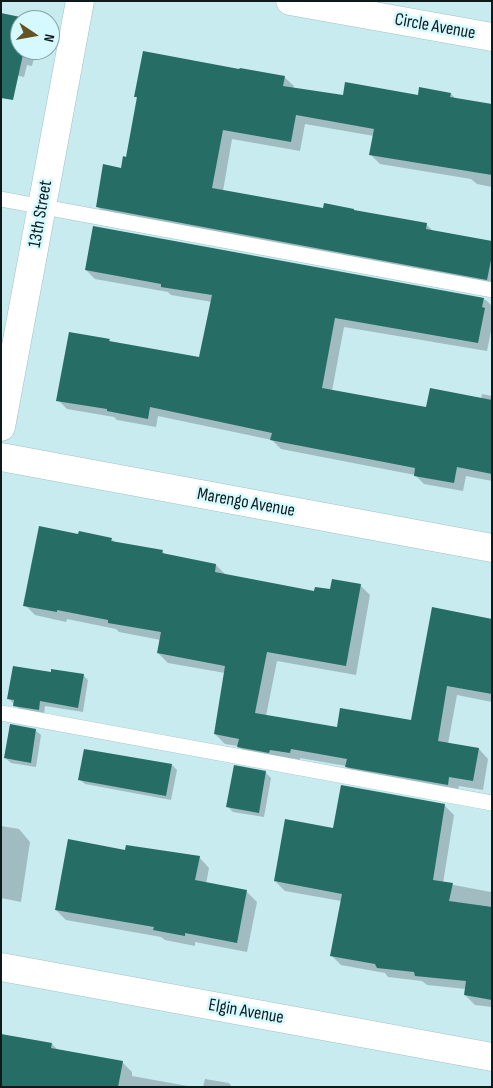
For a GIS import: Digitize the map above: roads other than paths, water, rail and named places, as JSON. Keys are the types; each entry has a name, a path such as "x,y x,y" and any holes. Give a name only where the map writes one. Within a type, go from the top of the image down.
{"street":[{"name":"13th Street","path":"1,427 80,1"},
{"name":"Circle Avenue","path":"290,1 492,37"},
{"name":"Marengo Avenue","path":"1,457 492,548"},
{"name":"Elgin Avenue","path":"1,968 492,1057"}],"lane":[{"path":"1,199 492,290"},
{"path":"1,713 492,802"}]}
